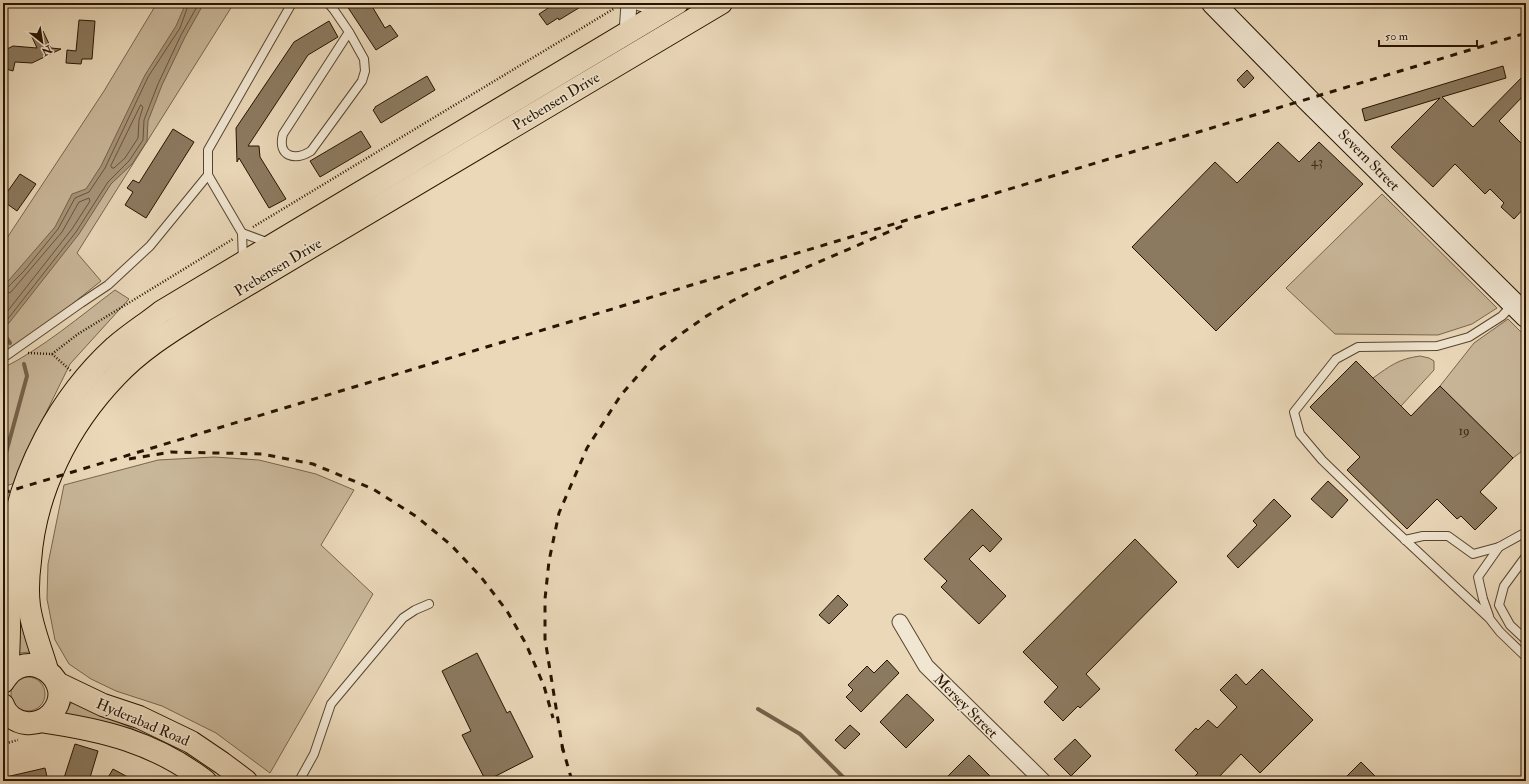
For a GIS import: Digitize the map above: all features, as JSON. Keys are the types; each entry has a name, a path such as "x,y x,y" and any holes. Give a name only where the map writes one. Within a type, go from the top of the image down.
{"main road":[{"name":"Prebensen Drive","path":"34,722 48,717 54,710 58,702 59,692 34,630 29,606 28,586 30,558 37,512 60,452 78,423 116,375 141,353 203,311 721,3"},
{"name":"Prebensen Drive","path":"5,679 9,628 10,547 19,506 29,472 38,452 64,406 82,382 100,363 134,332 162,312 671,7"},
{"name":"Hyderabad Road","path":"5,679 14,670 22,666 39,666 52,677 103,705 139,717 191,742 222,762 246,781"},
{"path":"3,705 10,716 17,721 34,722"},
{"name":"Hyderabad Road","path":"3,731 34,722 103,732 151,748 176,761 205,781"}],"street":[{"path":"640,3 671,7"},
{"name":"Severn Street","path":"1213,3 1307,99 1520,310"},
{"path":"624,5 627,33"},
{"name":"Mersey Street","path":"900,622 926,666 1043,781"}],"lane":[{"path":"244,264 242,233 208,175 208,150 292,3"},
{"path":"328,3 349,32 364,59 365,71 362,82 311,151 303,156 286,154 282,150 281,142 283,134 349,32"},
{"path":"5,356 108,285 150,246 208,175"},
{"path":"242,233 274,245"},
{"path":"1520,310 1504,315 1470,337 1437,346 1358,347 1336,359 1294,412 1300,434 1322,460 1489,618 1500,632 1526,657"},
{"path":"1405,540 1423,536 1448,536 1473,554 1499,547 1526,532"},
{"path":"1499,547 1478,577 1488,615 1500,632"},
{"path":"1526,556 1504,586 1499,606 1510,625 1526,640"},
{"path":"300,781 314,754 331,704 403,618 415,610 429,604"}],"path":[{"path":"52,354 78,334 242,233 624,5"},
{"path":"5,356 32,352 52,354 73,373"}],"shaded area":[{"path":"157,3 234,3 77,253 101,281 62,312 3,353 3,244 104,91"},
{"path":"1382,194 1497,308 1472,324 1438,335 1335,334 1286,288"},
{"path":"115,290 129,299 70,364 42,421 21,481 3,487 3,368 47,342"},
{"path":"1508,319 1526,337 1526,448 1513,458 1440,386 1474,343"},
{"path":"1420,356 1434,361 1434,370 1401,406 1373,378 1400,361"},
{"path":"214,457 259,460 316,474 354,490 321,545 373,594 270,773 216,733 162,706 116,691 91,679 69,664 55,640 47,599 48,564 64,485 158,460"},
{"path":"19,604 30,652 20,653 16,649"},
{"path":"31,677 40,682 44,687 44,701 40,706 35,710 25,711 21,710 12,701 11,691 12,687 21,678"},
{"path":"76,702 190,757 223,781 218,781 188,759 65,714 71,703"}],"water":[{"path":"186,3 204,3 185,37 162,85 148,121 147,141 132,164 111,184 79,234 9,323 3,328 3,287 55,227 72,194 86,189 101,166 145,75 176,26"}],"building":[{"path":"345,3 370,3 385,28 390,25 398,36 376,50"},
{"path":"556,3 587,3 559,20 558,18 547,25 539,14"},
{"path":"79,20 95,21 92,59 82,59 81,64 66,63 67,50 76,51"},
{"path":"329,21 338,37 308,55 248,146 259,146 260,157 286,199 269,208 239,158 237,162 236,128 294,42"},
{"path":"43,31 51,48 61,49 32,63 15,62 13,71 3,68 6,58 3,57 3,51 13,46 37,48 32,37"},
{"path":"1503,66 1506,78 1442,97 1473,127 1526,73 1526,93 1499,121 1526,148 1526,206 1514,219 1501,207 1504,203 1490,189 1485,194 1455,164 1433,187 1391,147 1440,98 1365,121 1362,109"},
{"path":"1247,70 1254,78 1244,88 1237,80"},
{"path":"427,76 435,90 381,123 373,110 375,107"},
{"path":"173,129 194,142 146,218 125,205 133,192 127,188 133,180 139,183"},
{"path":"361,131 371,147 320,177 310,161"},
{"path":"1278,142 1299,162 1319,142 1363,184 1216,331 1132,247 1215,162 1237,183"},
{"path":"20,174 36,184 17,211 3,201 3,198"},
{"path":"1356,361 1411,416 1440,386 1513,458 1480,492 1497,508 1475,530 1461,516 1457,519 1437,499 1407,529 1347,470 1360,457 1310,407"},
{"path":"1328,481 1348,500 1332,518 1311,499"},
{"path":"1274,499 1291,516 1238,568 1227,556 1257,525 1253,521"},
{"path":"972,509 1002,539 990,552 983,545 969,559 1006,596 979,624 941,587 947,581 924,559"},
{"path":"1135,539 1177,582 1086,674 1100,689 1080,708 1078,706 1063,721 1044,702 1058,687 1023,652"},
{"path":"838,595 848,605 829,624 819,615"},
{"path":"477,653 507,713 510,711 533,757 486,781 462,735 471,731 442,671"},
{"path":"887,660 899,673 861,712 846,697 853,690 848,685 867,666 874,673"},
{"path":"1262,669 1313,720 1260,773 1241,754 1215,781 1190,781 1198,773 1175,750 1196,728 1198,730 1208,720 1217,728 1237,707 1220,690 1236,674 1246,685"},
{"path":"907,694 934,720 906,748 880,722"},
{"path":"850,725 860,734 845,749 835,740"},
{"path":"1075,739 1091,756 1071,776 1054,759"},
{"path":"75,744 98,751 89,781 63,781"},
{"path":"969,755 995,781 943,781"},
{"path":"1361,762 1380,781 1342,781"},
{"path":"45,768 48,781 6,781 6,777"},
{"path":"113,769 135,781 106,781"}],"waterway":[{"path":"3,333 10,343"},
{"path":"3,464 27,376 24,364"},
{"path":"758,709 800,734 847,781"}],"railway":[{"path":"3,493 1526,33"},
{"path":"563,751 545,639 545,599 549,561 559,513 587,448 621,395 661,349 705,317 732,301 763,286 907,224"},
{"path":"129,459 171,452 262,454 313,464 373,489 417,517 451,545 481,577 507,611 526,644 544,686 553,718"},
{"path":"562,746 572,781"}]}
